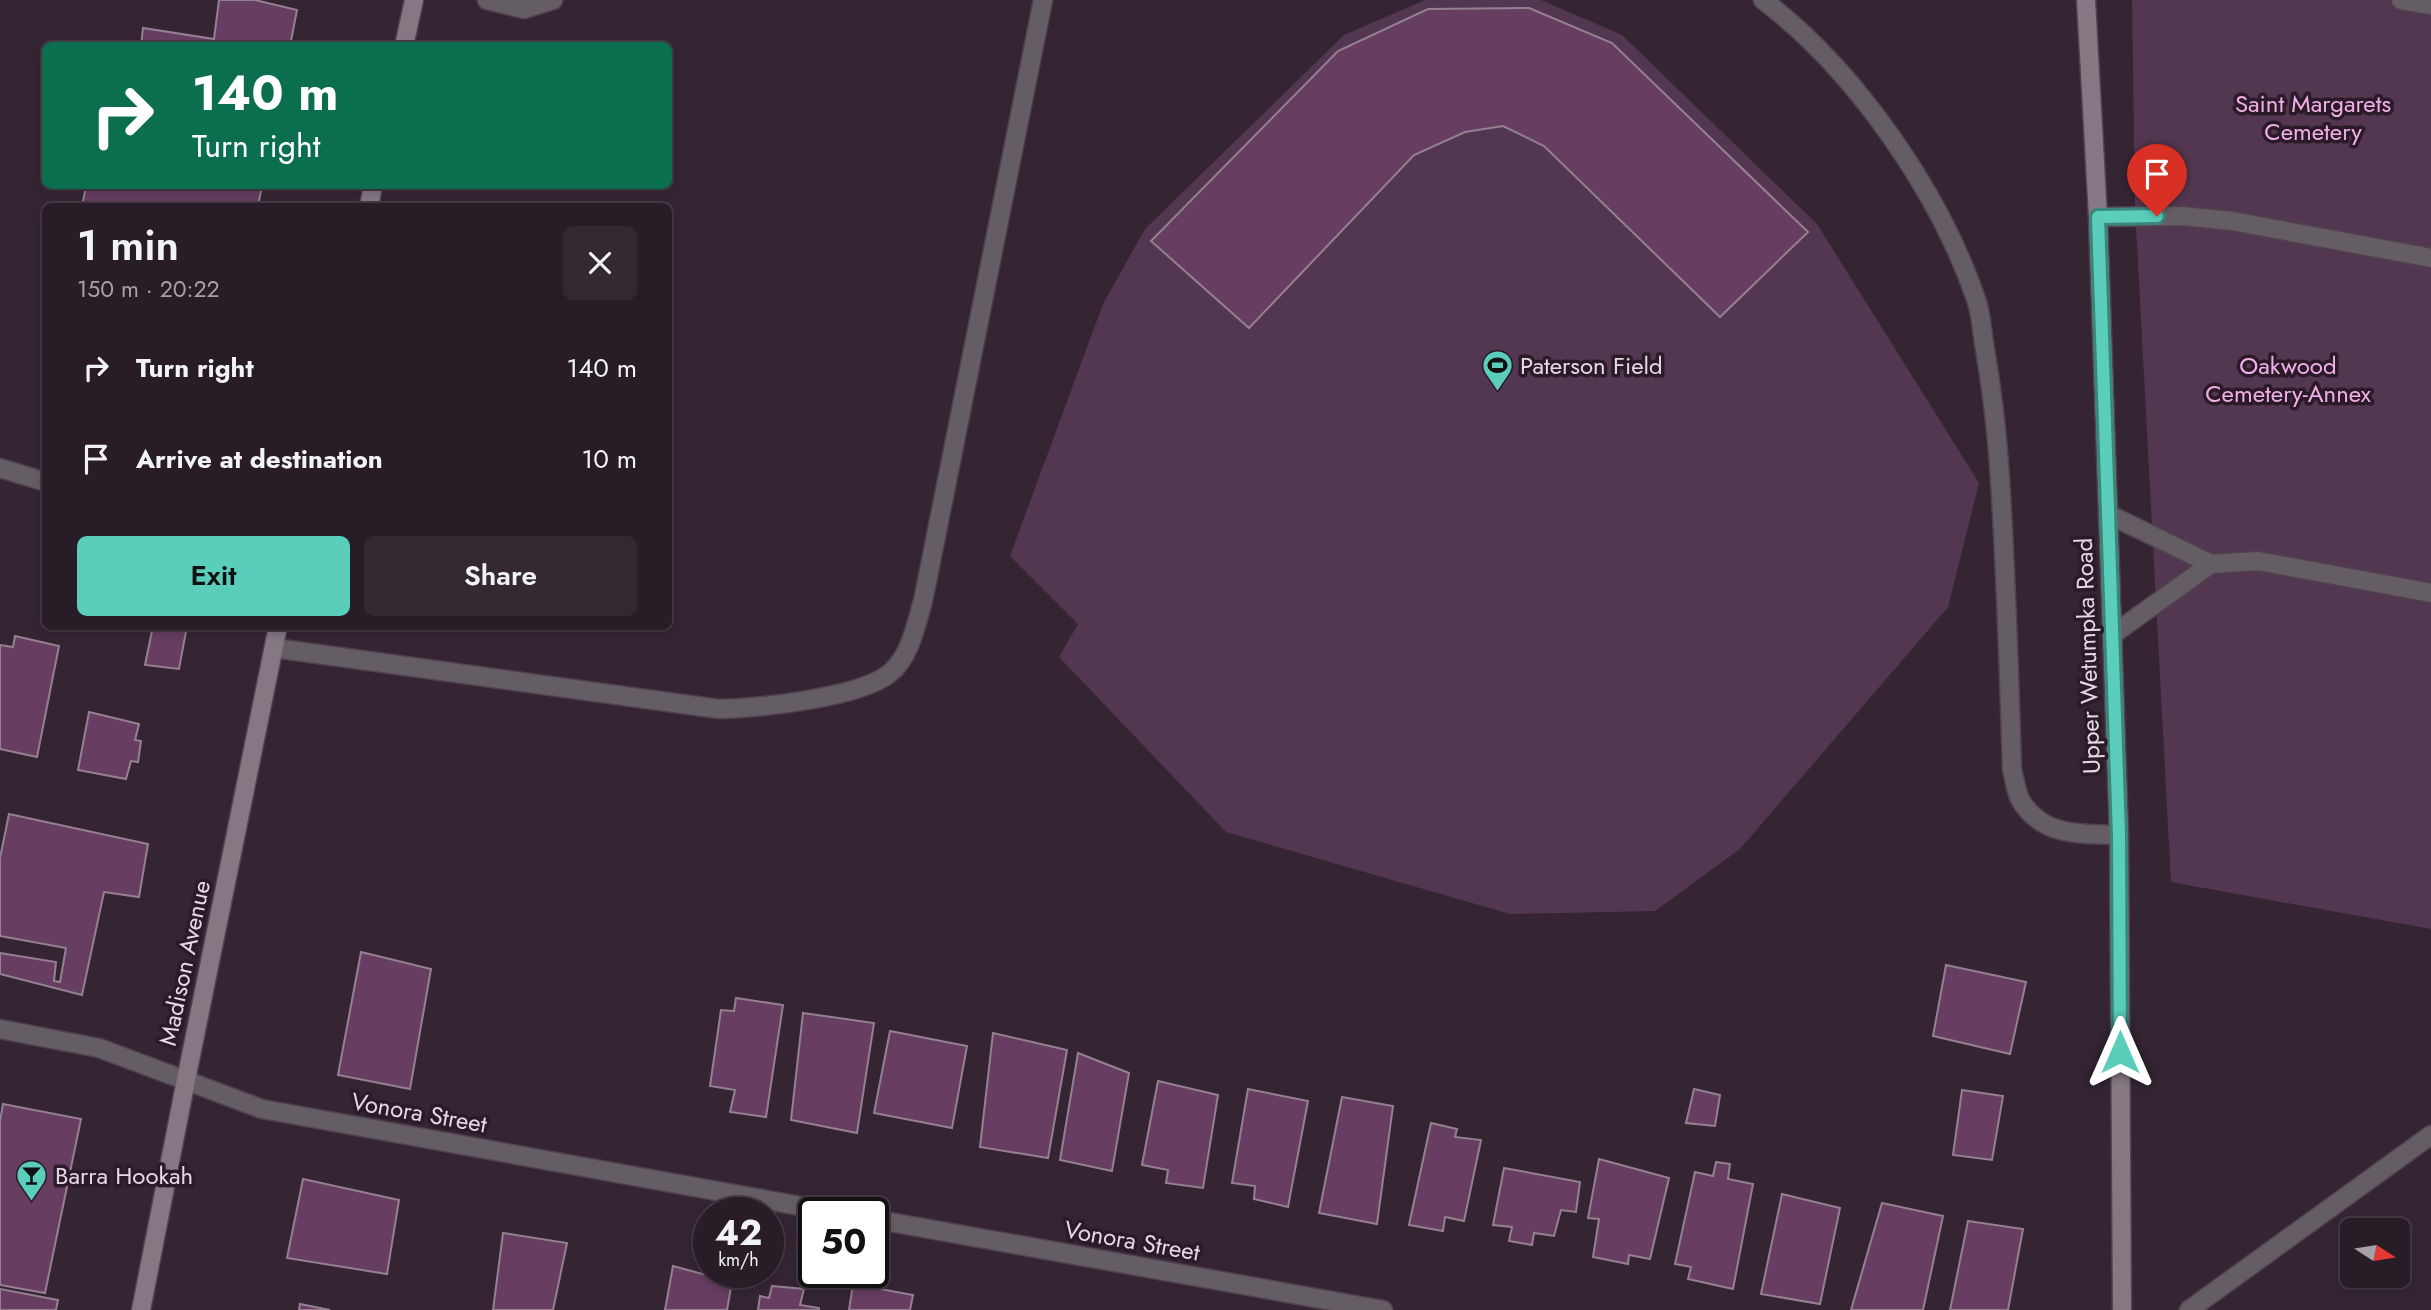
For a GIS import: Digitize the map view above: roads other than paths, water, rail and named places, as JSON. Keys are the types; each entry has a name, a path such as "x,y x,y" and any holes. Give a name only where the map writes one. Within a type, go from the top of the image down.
{"main road":[{"path":"405,42 414,0"},
{"name":"Upper Wetumpka Road","path":"2086,0 2098,217 2119,835 2122,1310"},
{"name":"Madison Avenue","path":"141,1310 277,630"}],"street":[{"path":"487,0 524,9 553,0"},
{"path":"274,648 719,709 764,708 870,686 892,672 909,646 923,601 1043,0"},
{"path":"1763,0 1790,21 1866,101 1914,173 1947,232 1978,303 1994,400 2006,564 2012,770 2021,800 2040,823 2067,833 2119,835"},
{"path":"2401,0 2431,5"},
{"path":"2098,217 2182,216 2232,221 2431,258"},
{"path":"0,468 42,481"},
{"path":"2108,514 2211,564 2258,561 2431,593"},
{"path":"2112,635 2211,564"},
{"name":"Vonora Street","path":"0,1029 99,1048 262,1109 798,1206"},
{"path":"2189,1310 2431,1135"},
{"name":"Vonora Street","path":"889,1222 1318,1305 1383,1310"}],"place":[{"name":"Paterson Field","path":"1497,393"},
{"name":"Barra Hookah","path":"32,1203"}],"park label":[{"name":"Saint Margarets Cemetery","path":"2313,118"},
{"name":"Oakwood Cemetery-Annex","path":"2288,380"}]}
